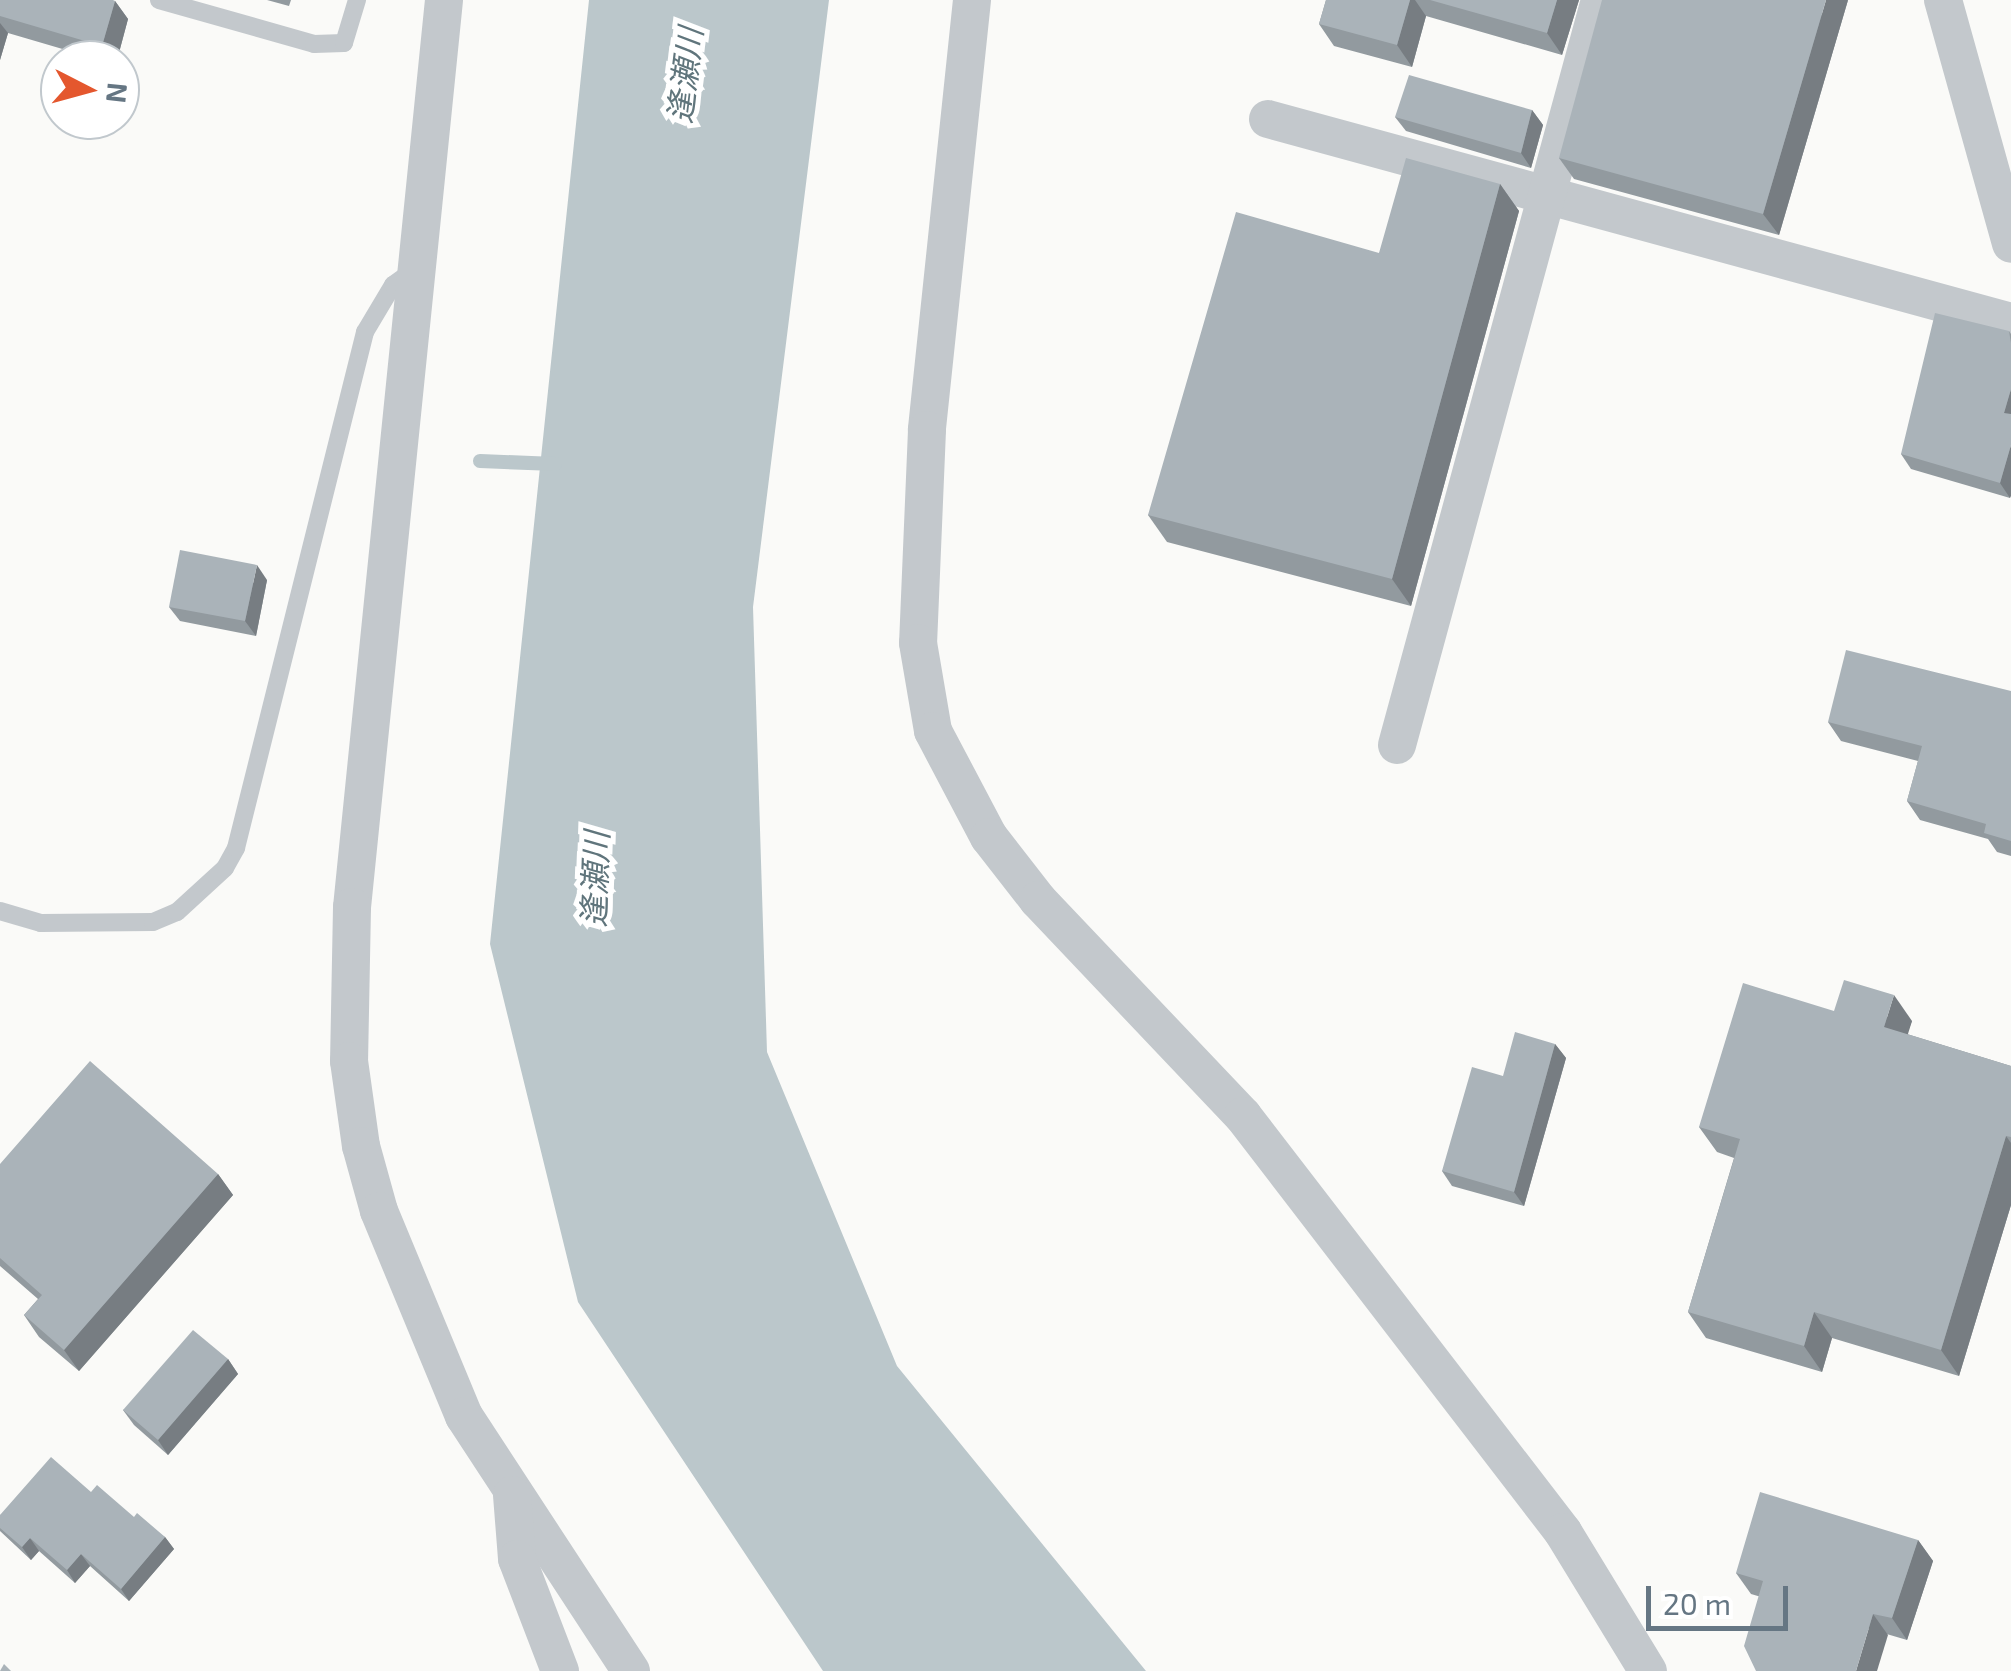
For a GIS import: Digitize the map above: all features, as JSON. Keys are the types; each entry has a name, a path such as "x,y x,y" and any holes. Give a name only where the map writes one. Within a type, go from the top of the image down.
{"street":[{"path":"444,0 352,907 350,1061 360,1146 413,1304 464,1416 631,1671"},
{"path":"972,0 927,430 918,643 933,731 988,836 1038,900 1243,1116 1563,1532 1648,1671"},
{"path":"1397,745 1600,0"},
{"path":"1943,0 2011,244"},
{"path":"1268,119 1544,198 2011,322"},
{"path":"512,1492 517,1558 560,1671"}],"lane":[{"path":"159,0 314,44 344,43 358,0"},
{"path":"0,911 41,923 153,922 177,912 225,868 245,812 365,332 393,285 414,270"}],"water":[{"name":"逢瀬川","path":"589,0 829,0 753,607 767,1052 897,1366 1146,1671 823,1671 578,1302 490,944"}],"building":[{"path":"0,0 115,1 104,40 82,40 0,16"},
{"path":"1326,0 1410,0 1397,45 1319,24"},
{"path":"1430,0 1557,0 1547,33"},
{"path":"1602,0 1826,0 1763,214 1559,158"},
{"path":"1409,75 1532,110 1521,153 1395,117"},
{"path":"1406,158 1500,184 1392,579 1148,515 1236,212 1379,253"},
{"path":"1935,313 2009,331 2011,389 2004,413 2011,414 2011,445 2000,483 1901,454"},
{"path":"180,550 257,565 245,621 169,607"},
{"path":"1846,650 2011,691 2011,841 1984,833 1986,824 1907,801 1922,746 1828,722"},
{"path":"1844,980 1894,995 1884,1027 2011,1066 2011,1137 2006,1136 1941,1350 1814,1312 1804,1346 1688,1312 1740,1139 1699,1127 1743,983 1834,1011"},
{"path":"1515,1032 1555,1044 1514,1192 1442,1171 1472,1067 1503,1076"},
{"path":"90,1061 218,1174 64,1350 24,1315 42,1295 0,1258 0,1164"},
{"path":"193,1330 228,1359 158,1440 123,1410"},
{"path":"51,1457 91,1492 97,1485 165,1537 121,1589 81,1554 67,1570 30,1538 22,1547 0,1528 0,1515"},
{"path":"1760,1492 1918,1540 1892,1618 1873,1614 1856,1671 1756,1671 1744,1646 1763,1581 1736,1573"}],"waterway":[{"path":"480,461 555,464"}]}
